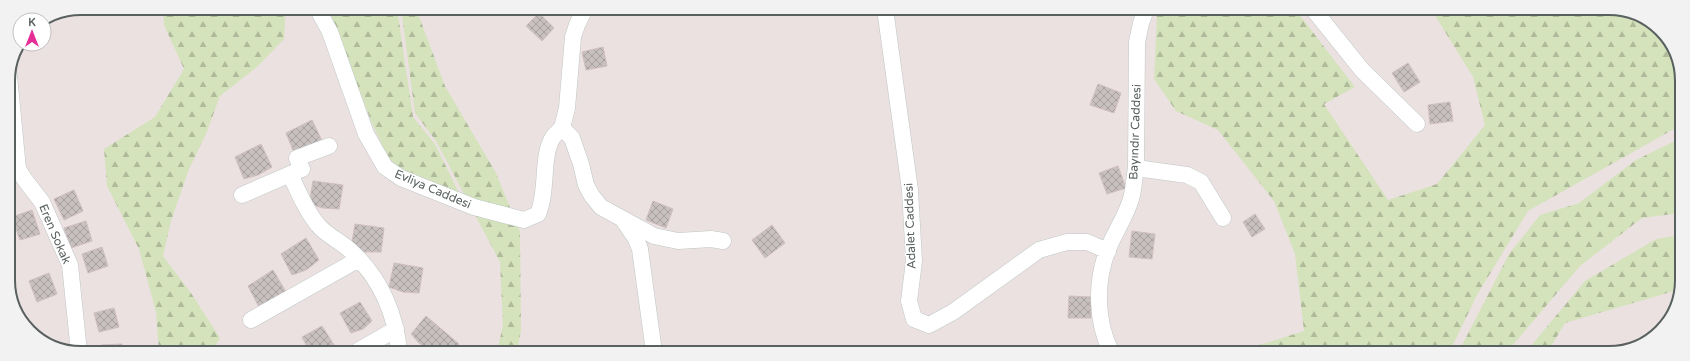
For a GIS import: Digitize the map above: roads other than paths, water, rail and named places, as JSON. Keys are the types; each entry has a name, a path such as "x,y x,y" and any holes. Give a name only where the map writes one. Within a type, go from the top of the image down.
{"street":[{"name":"Evliya Caddesi","path":"321,15 330,32 366,134 385,167 401,178 474,207 524,220 538,214 542,205 549,147 554,136 562,128"},
{"path":"581,15 576,25 573,37 567,108 562,128 572,138 581,164 586,185 592,196 601,207 654,236 678,241 711,239 722,241"},
{"name":"Adalet Caddesi","path":"887,15 910,190 914,261 909,301 914,319 929,325 953,312 1039,250 1067,242 1087,242 1108,251"},
{"name":"Bayındır Caddesi","path":"1108,346 1104,337 1099,315 1100,284 1108,251 1131,199 1136,168 1137,42 1144,15"},
{"path":"1318,15 1362,70 1418,124"},
{"name":"Eren Sokak","path":"15,138 18,169 42,202 70,265 77,319 79,346"},
{"path":"242,195 302,169 296,158 329,146"},
{"path":"1136,168 1187,176 1200,182 1223,218"},
{"path":"290,174 318,226 351,251 381,288 395,322 398,346"},
{"path":"623,220 636,238 640,249 653,346"},
{"path":"252,320 359,259"},
{"path":"366,346 396,329"}]}
